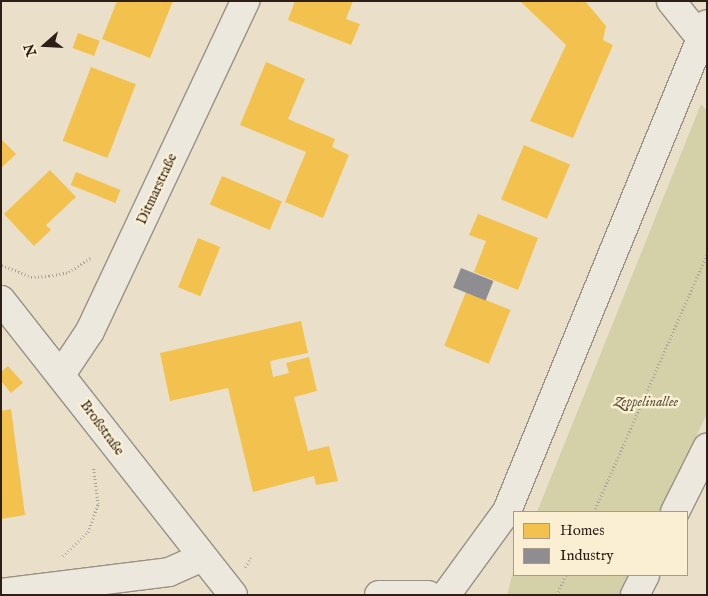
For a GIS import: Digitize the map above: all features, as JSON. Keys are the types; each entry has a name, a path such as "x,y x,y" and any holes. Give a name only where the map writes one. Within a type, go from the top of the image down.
{"street":[{"name":"Ditmarstraße","path":"62,373 90,331 245,1"},
{"path":"446,595 507,511 705,36 671,1"},
{"name":"Broßstraße","path":"1,300 62,373 200,558 233,595"},
{"path":"676,511 707,448"},
{"path":"1,593 169,572 200,558"},
{"path":"635,595 644,576"},
{"path":"380,595 428,595"}],"path":[{"path":"2,265 31,277 49,276 69,272 97,253"},
{"path":"594,511 707,255"},
{"path":"56,561 74,549 88,532 98,504 98,479 90,456"},
{"path":"558,595 566,576"}],"green space":[{"name":"Zeppelinallee","path":"701,104 707,111 707,414 659,511 537,511"},
{"path":"513,572 513,576 628,576 619,595 507,595"}],"building: Homes":[{"path":"117,1 173,1 150,58 102,39"},
{"path":"295,1 353,1 346,19 360,24 351,45 288,20"},
{"path":"520,1 585,1 606,26 603,40 613,45 573,138 530,121 566,45"},
{"path":"78,33 100,41 94,56 73,48"},
{"path":"266,62 305,79 288,119 335,139 332,147 349,155 323,218 285,202 306,152 240,125"},
{"path":"91,67 136,84 108,158 63,141"},
{"path":"1,139 16,154 1,168"},
{"path":"524,145 570,165 547,219 501,199"},
{"path":"50,170 76,197 46,225 51,230 34,246 4,214"},
{"path":"76,172 121,190 115,203 71,185"},
{"path":"222,176 282,201 270,230 210,205"},
{"path":"478,214 538,238 518,290 474,272 486,241 469,235"},
{"path":"198,238 220,247 200,296 178,287"},
{"path":"466,292 511,310 489,364 444,346"},
{"path":"301,321 308,353 270,361 273,377 289,373 286,363 309,357 317,391 294,397 308,451 329,446 338,481 316,485 314,476 253,492 228,388 170,401 160,353"},
{"path":"8,366 23,383 11,393 1,381 1,372"},
{"path":"11,409 25,515 1,519 1,411"}],"building: Industry":[{"path":"461,268 493,281 486,301 453,287"}]}
